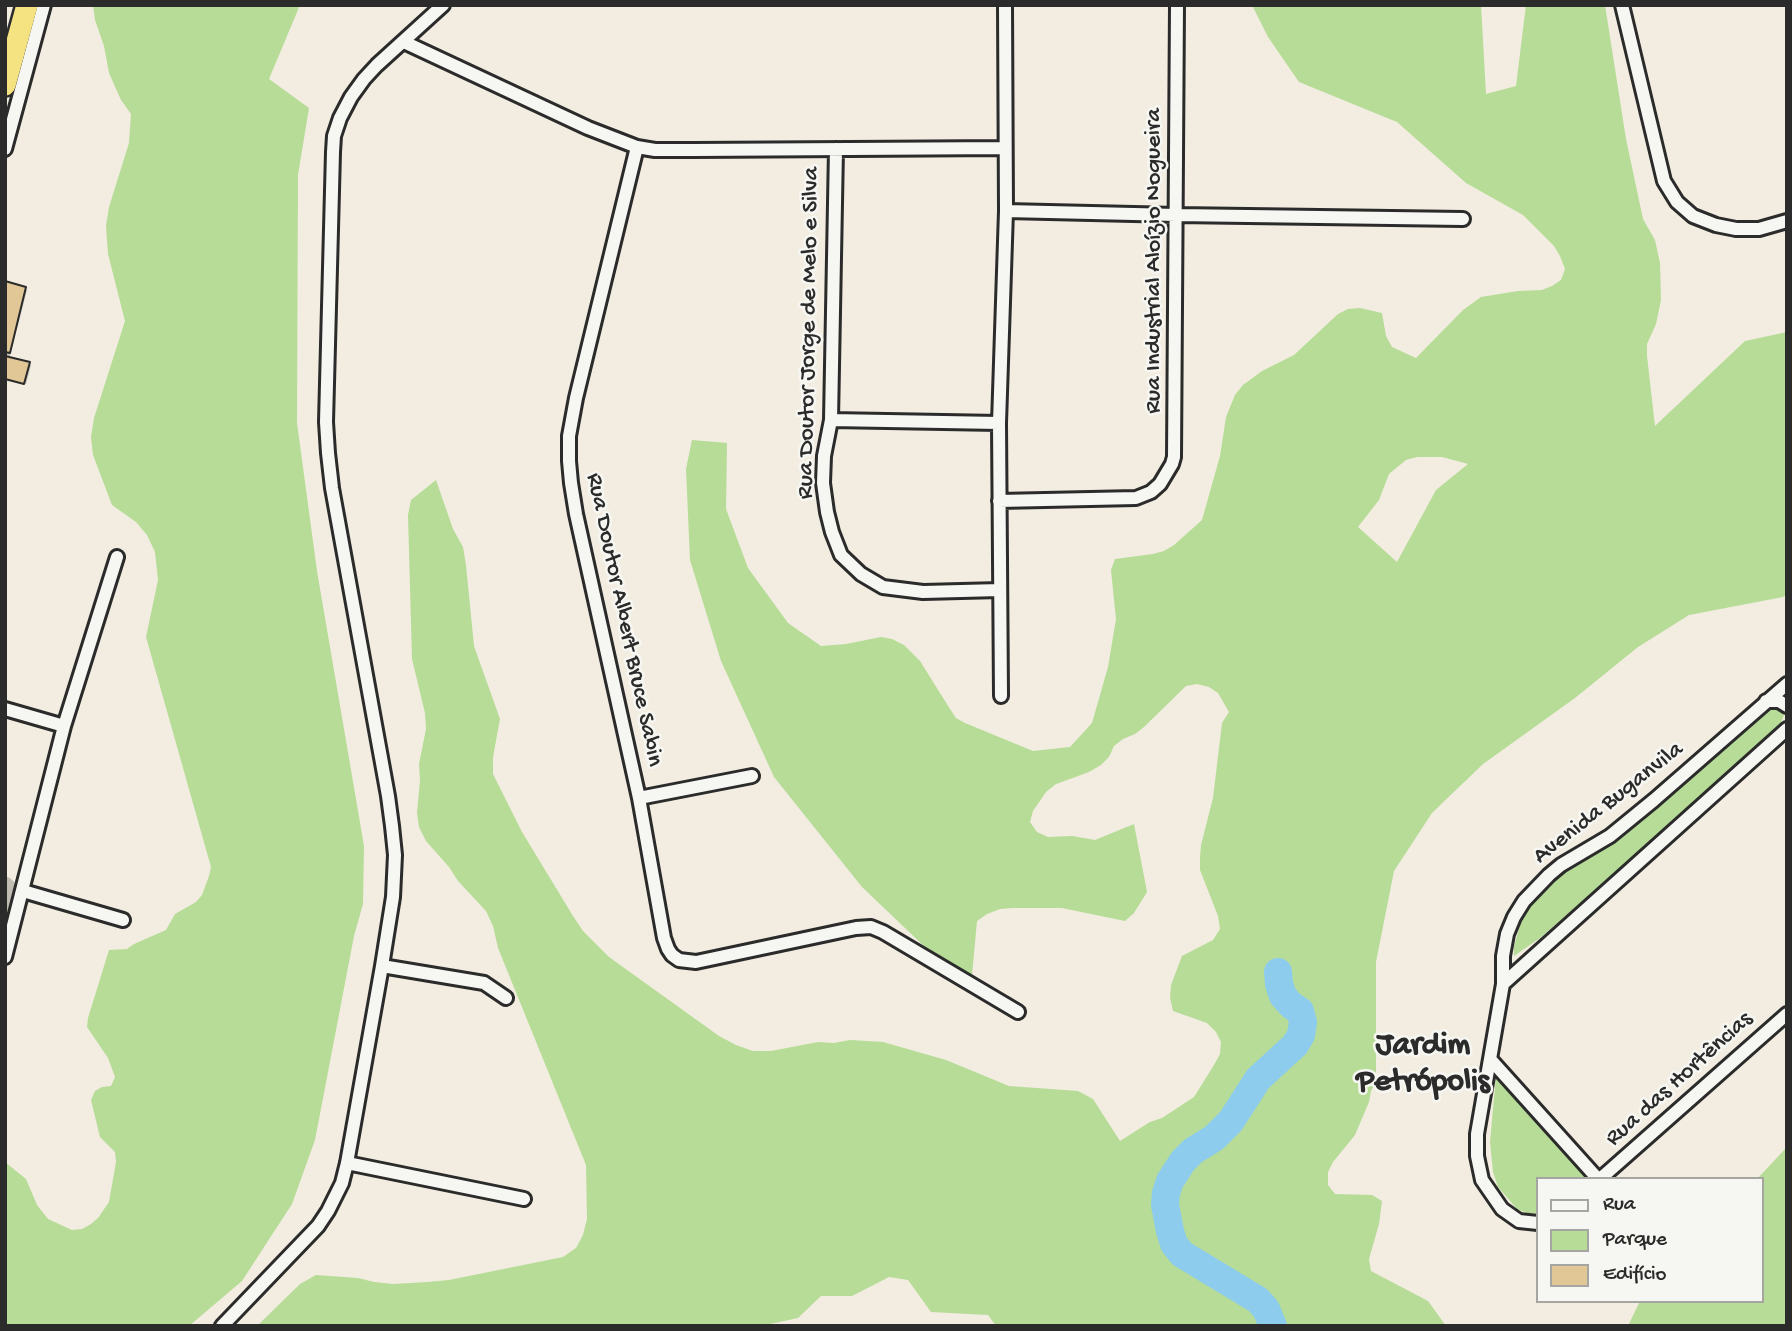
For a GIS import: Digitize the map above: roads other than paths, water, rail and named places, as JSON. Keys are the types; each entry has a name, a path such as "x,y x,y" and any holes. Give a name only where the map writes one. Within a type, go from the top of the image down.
{"highway":[{"path":"5,85 27,5"}],"street":[{"path":"5,149 44,5"},
{"path":"222,1326 318,1226 342,1183 382,966 393,897 395,855 388,796 328,453 334,136 351,97 364,79 443,5"},
{"path":"1001,696 999,422 1006,211 1004,5"},
{"name":"Rua Industrial Aloízio Nogueira","path":"999,501 1136,498 1150,492 1170,471 1174,457 1177,5"},
{"path":"1622,5 1664,181 1677,202 1693,216 1736,229 1759,229 1787,221"},
{"path":"404,42 588,128 637,147 655,150 1005,148"},
{"name":"Rua Doutor Albert Bruce Sabin","path":"637,147 576,398 569,436 569,461 576,514 639,798 668,950 679,960 696,962 871,927 1018,1012"},
{"name":"Rua Doutor Jorge de Melo e Silva","path":"836,149 831,420 824,457 823,483 832,532 841,555 861,574 883,587 923,592 1000,590"},
{"path":"1006,211 1463,219"},
{"path":"831,420 999,422"},
{"path":"5,957 64,726 117,557"},
{"name":"Avenida Buganvila","path":"1536,1223 1519,1221 1502,1209 1482,1180 1477,1156 1477,1135 1503,984 1503,956 1507,934 1514,917 1524,901 1561,865 1610,835 1637,814 1787,684"},
{"path":"1766,701 1779,701 1787,706"},
{"path":"5,709 64,726"},
{"path":"1503,984 1787,729"},
{"path":"639,798 752,776"},
{"path":"23,891 123,920"},
{"path":"382,966 484,983 506,998"},
{"name":"Rua das Hortências","path":"1601,1177 1787,1014"},
{"path":"1491,1060 1597,1177"},
{"path":"347,1163 524,1199"}],"waterway":[{"path":"1273,1326 1266,1309 1258,1300 1182,1254 1174,1244 1165,1205 1170,1181 1183,1161 1214,1138 1231,1121 1258,1079 1295,1045 1301,1035 1303,1022 1300,1011 1283,996 1278,972"}],"district":[{"name":"Jardim Petrópolis","path":"1423,1066"}]}
